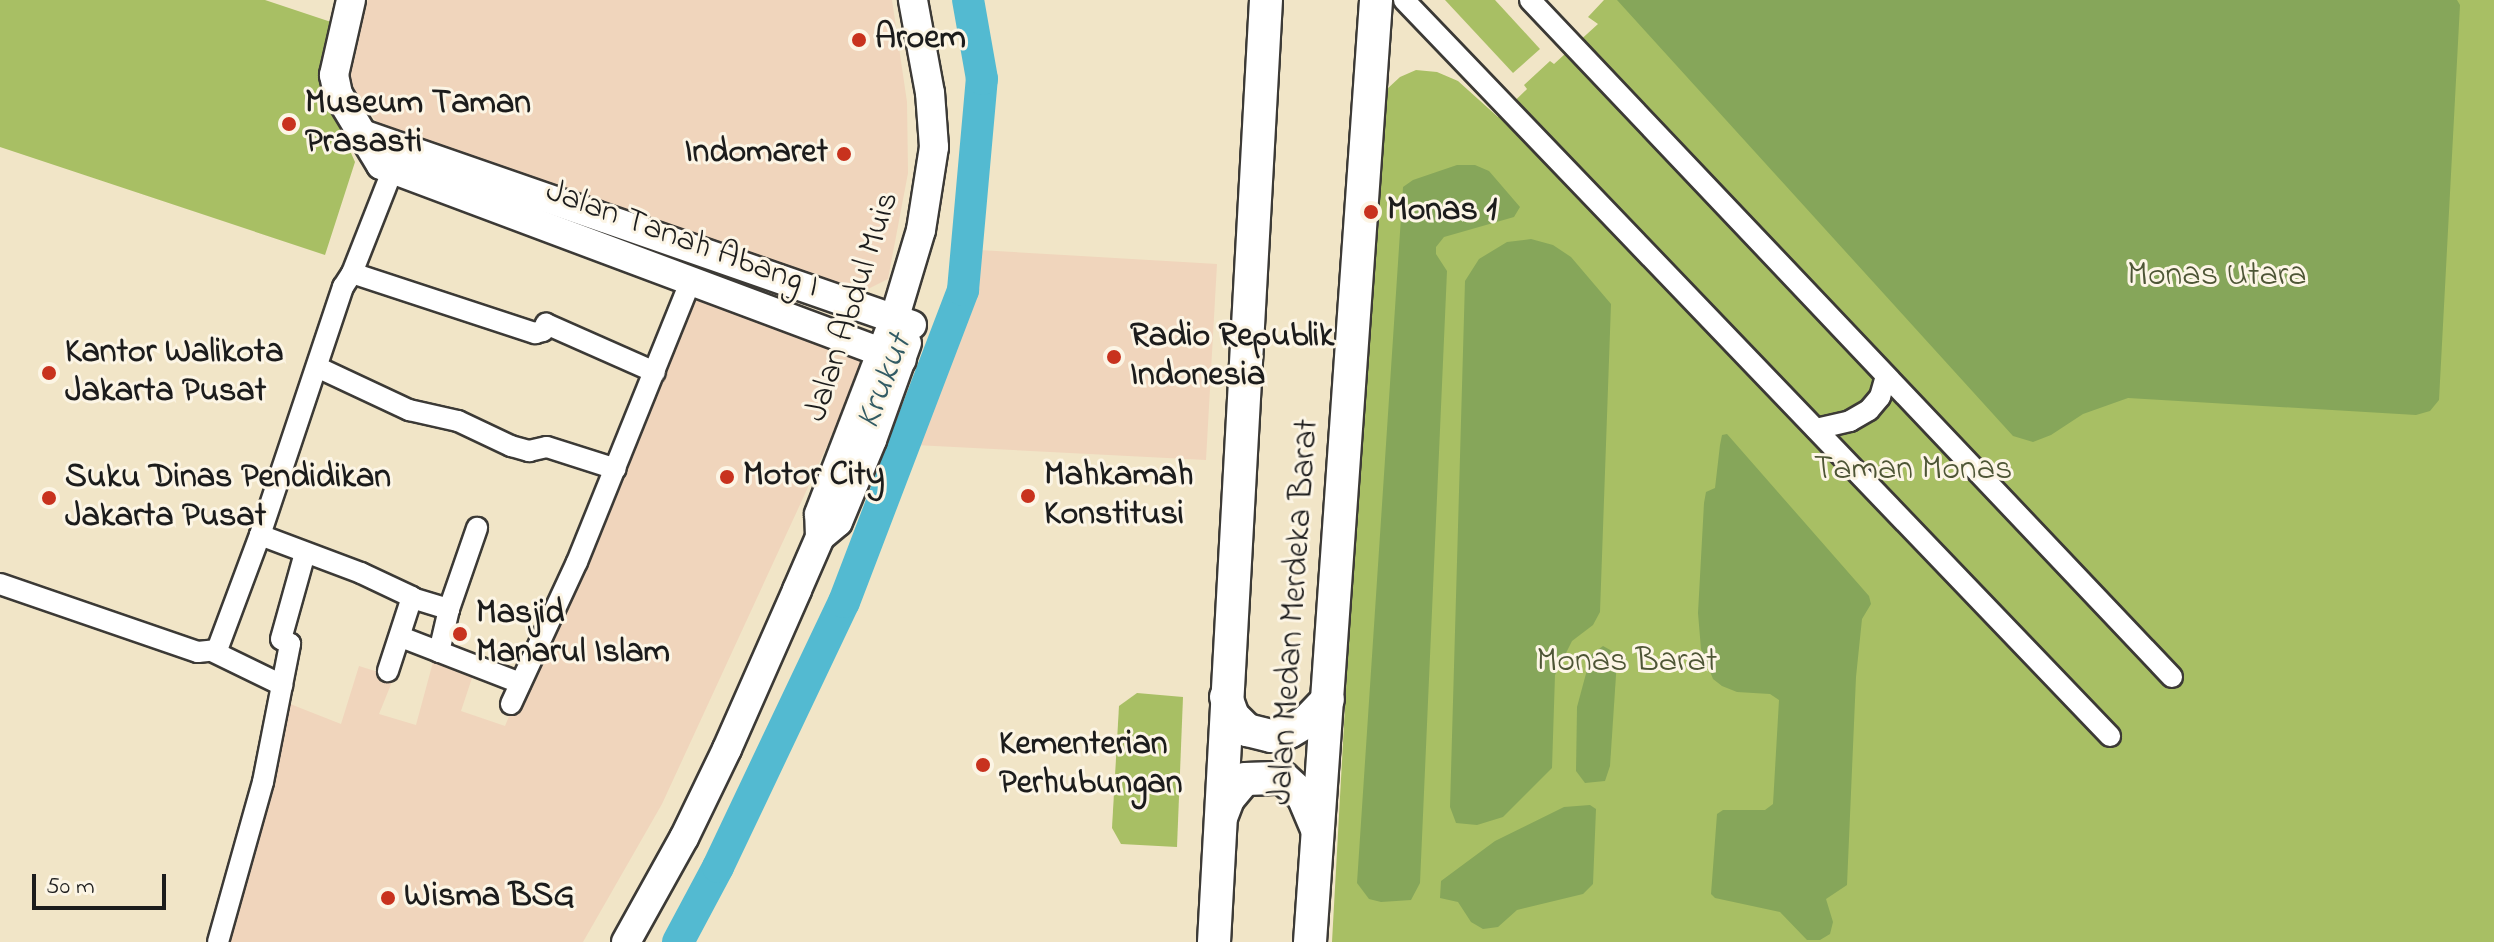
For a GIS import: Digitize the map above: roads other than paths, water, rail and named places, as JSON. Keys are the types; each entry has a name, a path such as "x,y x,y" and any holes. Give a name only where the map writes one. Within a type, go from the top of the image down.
{"main road":[{"path":"351,0 334,75 338,94 386,151"},
{"name":"Jalan Abdul Muis","path":"903,322 934,147 930,93 913,0"},
{"name":"Jalan Abdul Muis","path":"626,942 684,838 727,749 820,537 819,514 892,356 903,322 939,239 952,133 932,0"},
{"name":"Jalan Medan Merdeka Barat","path":"1214,942 1266,0"},
{"name":"Jalan Medan Merdeka Barat","path":"1310,942 1379,8"},
{"name":"Jalan Tanah Abang I","path":"386,151 690,283 892,356"},
{"name":"Jalan Tanah Abang I","path":"386,151 903,322"},
{"path":"1226,697 1233,716 1247,730 1271,736 1298,726 1328,699"},
{"path":"1220,822 1236,787 1245,779 1266,776 1283,778 1294,785 1318,830"}],"street":[{"path":"1404,0 2110,736"},
{"path":"1530,0 2172,677"},
{"path":"212,652 219,647 260,535 348,280 386,151"},
{"path":"348,280 535,333 543,331 546,324 655,372"},
{"path":"511,704 577,562 690,283"},
{"path":"317,367 409,410 458,421 511,446 529,451 547,447 616,469"},
{"path":"1816,429 1850,421 1869,410 1880,397 1886,376"},
{"path":"439,652 449,609 477,528"},
{"path":"260,535 361,573 412,598 449,609"},
{"path":"218,942 263,782 290,643 281,639 305,553"},
{"path":"0,584 198,652 212,652 282,685"},
{"path":"388,671 412,598"},
{"path":"401,637 520,683"}],"waterway":[{"name":"Krukut","path":"678,942 718,867 844,602 963,290 982,79 968,0"}],"place":[{"name":"Aroem","path":"859,40"},
{"name":"Museum Taman Prasasti","path":"289,124"},
{"name":"Indomaret","path":"844,154"},
{"name":"Monas 1","path":"1371,212"},
{"name":"Radio Republik Indonesia","path":"1114,357"},
{"name":"Kantor Walikota Jakarta Pusat","path":"49,373"},
{"name":"Motor City","path":"727,477"},
{"name":"Mahkamah Konstitusi","path":"1028,496"},
{"name":"Suku Dinas Pendidikan Jakarta Pusat","path":"49,498"},
{"name":"Masjid Manarul Islam","path":"460,634"},
{"name":"Kementerian Perhubungan","path":"983,765"},
{"name":"Wisma BSG","path":"388,898"}],"park label":[{"name":"Monas Utara","path":"2217,277"},
{"name":"Taman Monas","path":"1913,471"},
{"name":"Monas Barat","path":"1627,663"}]}
